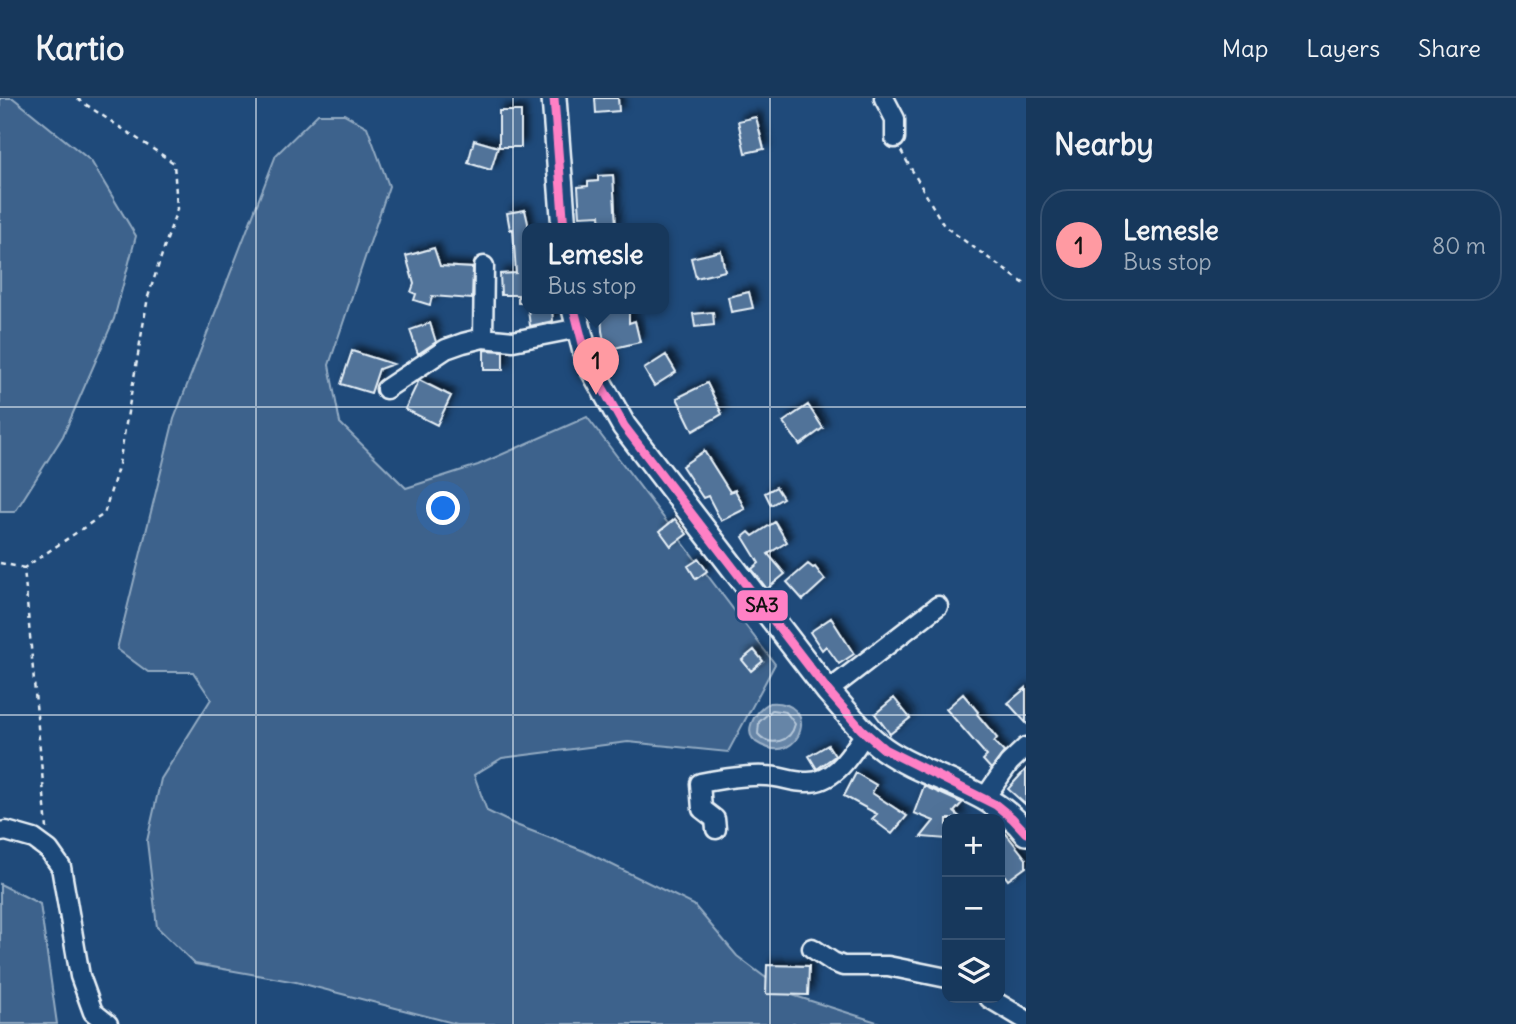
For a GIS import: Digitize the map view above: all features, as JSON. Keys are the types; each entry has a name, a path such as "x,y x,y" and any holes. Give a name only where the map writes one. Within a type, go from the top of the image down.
{"main road":[{"path":"554,98 564,223"},
{"path":"576,319 587,359 624,426 828,691 885,749 999,806 1026,833"}],"street":[{"path":"884,98 895,119 895,138"},
{"path":"483,338 484,266"},
{"path":"386,388 446,349 483,338 513,341 576,319"},
{"path":"828,691 937,606"},
{"path":"716,830 715,819 702,809 700,783 733,777 768,776 807,783 823,779 842,768 866,732"},
{"path":"984,799 1009,763 1026,747"},
{"path":"0,832 6,831 34,839 49,850 61,867 80,976 93,1012 108,1024"},
{"path":"812,948 842,966 888,966 942,977"},
{"path":"997,1003 1026,1020"}],"path":[{"path":"0,563 24,568 104,514 119,464 148,297 177,209 174,163 76,98"},
{"path":"895,138 910,170 944,226 1026,285"},
{"path":"24,568 49,850"}],"shaded area":[{"path":"0,98 13,98 91,161 136,236 114,319 63,436 15,512 0,512"},
{"path":"318,114 344,114 367,127 389,186 329,365 340,423 406,488 478,465 587,417 775,664 728,752 628,742 502,758 474,775 487,811 584,851 694,905 737,956 786,993 883,1024 457,1024 296,982 195,964 157,927 147,841 161,779 211,699 193,672 148,672 117,649 174,419 276,155"},
{"path":"0,884 40,904 57,1024 0,1024"}],"water":[{"path":"769,703 786,705 796,711 801,720 796,740 787,747 775,749 761,745 754,741 751,735 750,729 755,717"}],"building":[{"path":"595,98 618,98 619,111 596,113"},
{"path":"499,111 521,111 521,147 499,147"},
{"path":"756,117 764,149 745,153 738,121"},
{"path":"474,140 498,147 491,170 468,163"},
{"path":"613,175 616,223 601,223 600,215 580,216 578,187 598,181 598,176"},
{"path":"525,210 528,223 522,223 522,303 518,303 518,295 501,295 500,274 516,273 513,229 510,230 507,213"},
{"path":"434,248 440,266 473,268 472,299 432,296 430,305 414,300 416,294 411,292 414,284 406,256"},
{"path":"721,251 725,271 696,278 691,258"},
{"path":"749,292 753,308 731,312 728,297"},
{"path":"713,312 714,325 695,327 693,314"},
{"path":"529,314 552,314 553,321 530,326"},
{"path":"601,314 629,314 629,323 635,321 640,342 606,350"},
{"path":"430,323 436,342 418,354 410,330"},
{"path":"484,350 503,351 503,370 484,370"},
{"path":"352,351 393,364 379,369 371,393 341,384"},
{"path":"666,355 676,372 654,386 644,369"},
{"path":"419,380 451,396 437,425 405,409"},
{"path":"707,383 722,414 693,431 677,398"},
{"path":"808,405 823,428 800,445 783,422"},
{"path":"704,451 730,492 735,490 745,509 721,521 708,496 703,498 682,466"},
{"path":"776,487 783,498 771,505 765,493"},
{"path":"675,519 687,534 671,546 660,531"},
{"path":"775,522 787,542 768,554 785,574 767,589 752,569 759,563 743,537 749,532 753,536"},
{"path":"699,559 707,571 696,579 688,566"},
{"path":"808,564 815,567 825,580 803,600 787,582"},
{"path":"831,618 854,654 839,664 826,646 822,650 810,632"},
{"path":"754,650 763,661 751,671 742,660"},
{"path":"1026,688 1026,723 1008,703"},
{"path":"963,694 997,738 994,742 1004,752 991,769 983,760 987,756 946,709"},
{"path":"894,698 910,718 890,734 875,714"},
{"path":"828,745 835,756 817,769 809,756"},
{"path":"1026,769 1026,805 1008,789"},
{"path":"856,773 876,785 872,793 907,816 892,834 872,819 877,814 844,796"},
{"path":"924,786 962,803 954,812 956,814 942,814 942,839 921,837 934,821 914,813"},
{"path":"1005,832 1026,859 1026,867 1008,880 1005,876"},
{"path":"767,965 809,966 808,995 766,994"}],"transit line":[{"name":"SA3","path":"554,98 564,223"},
{"name":"SA3","path":"575,314 587,360 624,426 828,691 861,729 884,749 996,805 1026,833"}],"place":[{"name":"Lemesle","path":"596,395"}]}
